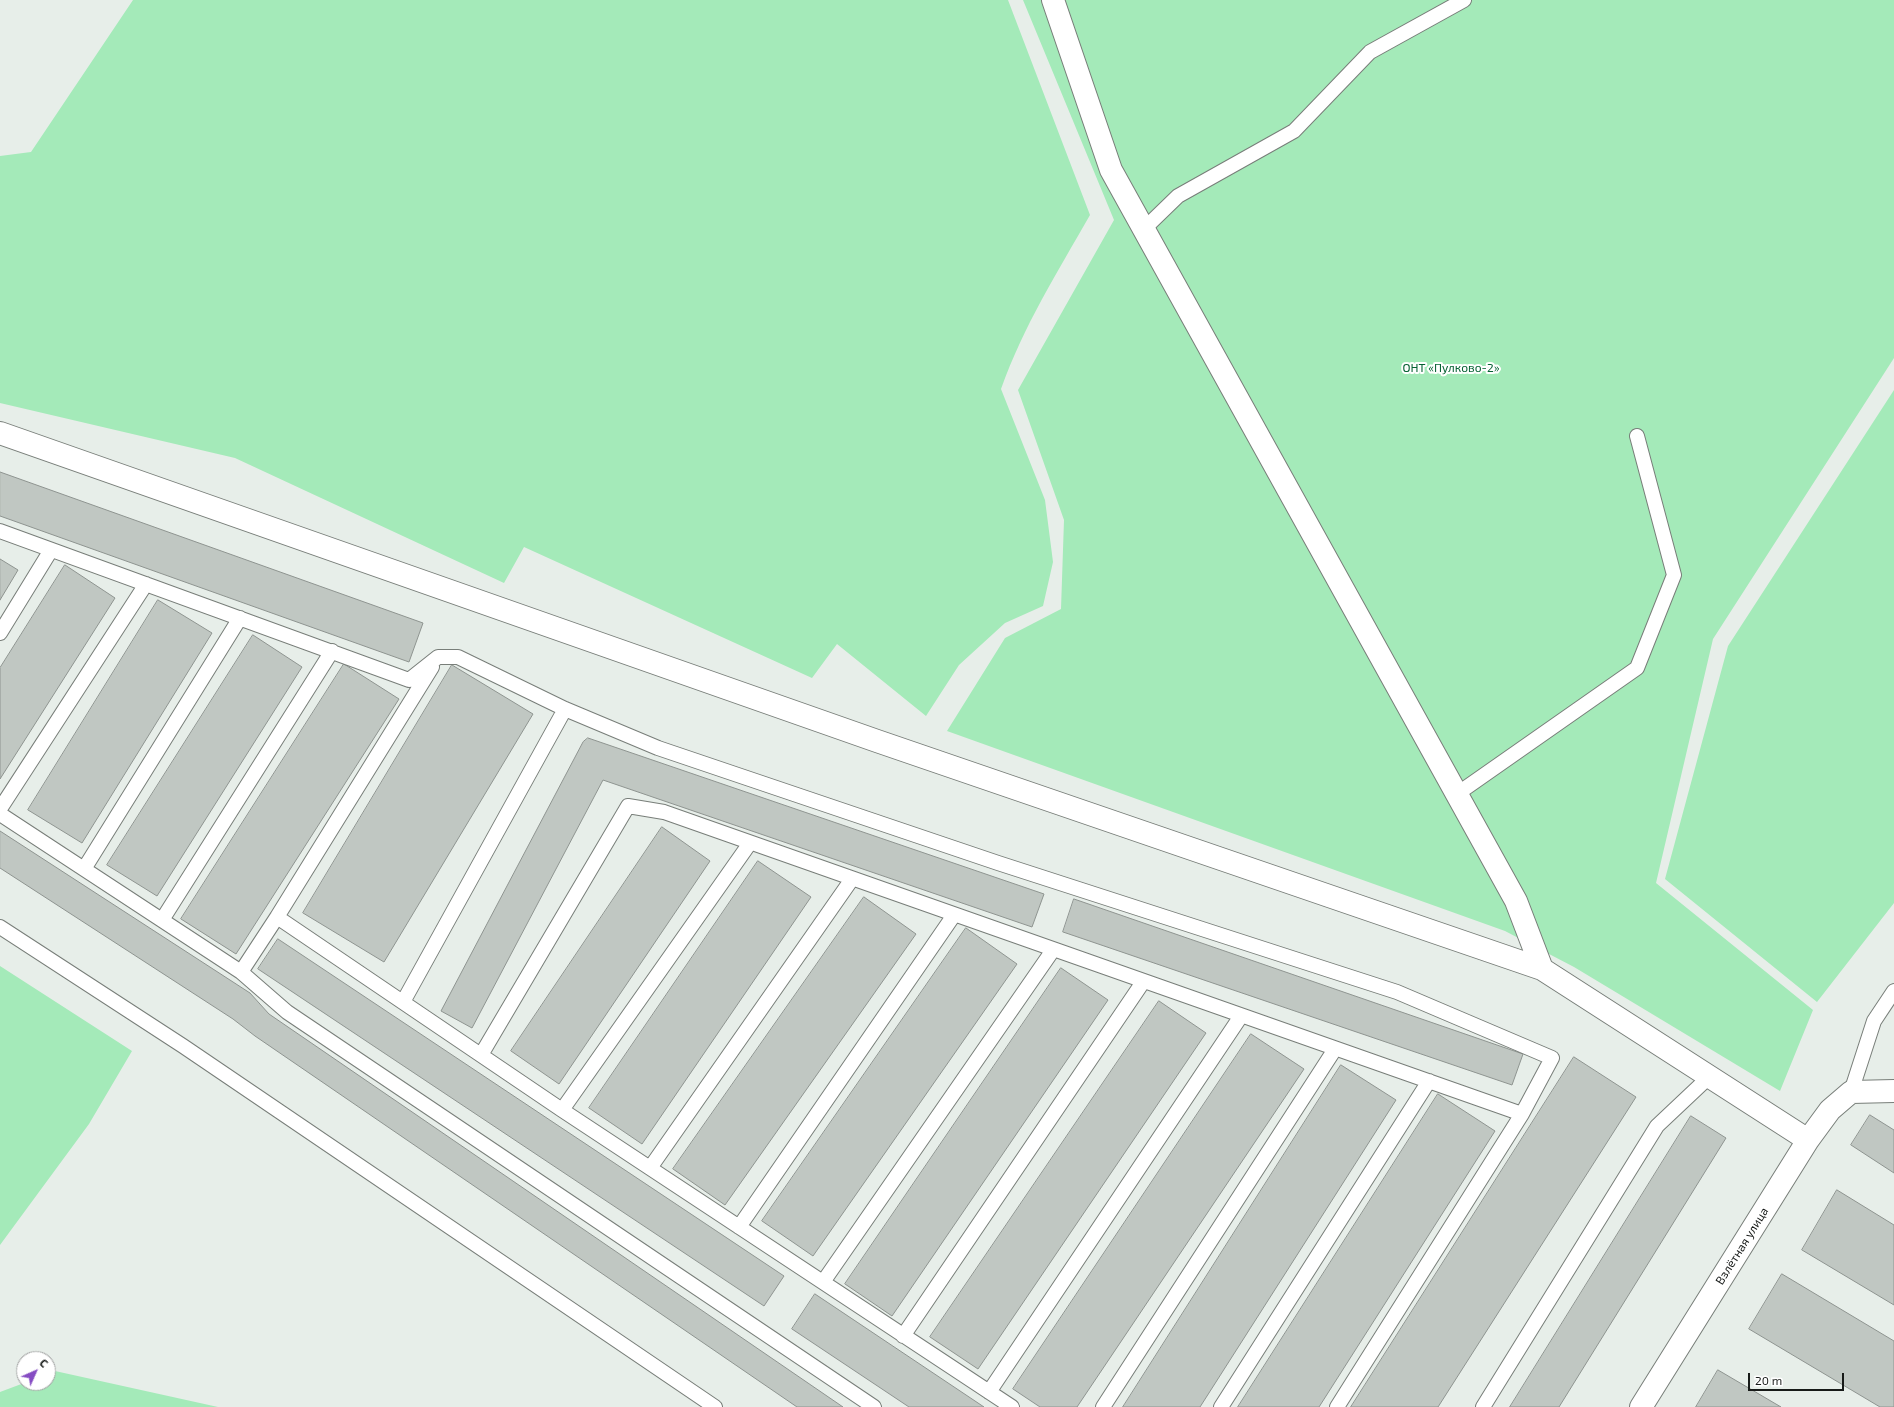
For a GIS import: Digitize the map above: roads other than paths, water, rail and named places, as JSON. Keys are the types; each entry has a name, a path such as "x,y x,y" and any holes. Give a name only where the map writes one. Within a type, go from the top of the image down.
{"street":[{"path":"1053,0 1112,170 1516,901 1542,969"},
{"path":"0,433 877,741 1542,969 1808,1140"},
{"path":"1851,1092 1894,1091"},
{"name":"Взлётная улица","path":"1641,1407 1808,1140 1830,1110 1851,1092"}],"lane":[{"path":"1145,228 1178,196 1294,131 1370,52 1464,0"},
{"path":"1457,794 1637,668 1674,575 1637,436"},
{"path":"0,531 409,680 438,657 458,657 565,709 665,750 998,863 1397,992 1552,1058 1522,1114 1337,1407"},
{"path":"0,633 51,550"},
{"path":"0,809 146,584"},
{"path":"84,869 240,618"},
{"path":"162,920 332,651"},
{"path":"241,972 277,917 438,657"},
{"path":"403,1002 565,709"},
{"path":"481,1055 628,806 664,812 1052,950 1522,1114"},
{"path":"0,814 241,972 287,1012 874,1407"},
{"path":"562,1110 750,843"},
{"path":"650,1168 852,879"},
{"path":"740,1227 954,915"},
{"path":"277,917 562,1110 1012,1407"},
{"path":"0,927 183,1046 715,1407"},
{"path":"823,1282 1052,950"},
{"path":"903,1336 1143,982"},
{"path":"1851,1092 1874,1021 1894,991"},
{"path":"989,1392 1241,1016"},
{"path":"1103,1407 1335,1049"},
{"path":"1483,1407 1657,1126 1709,1077"},
{"path":"1221,1407 1429,1081"}],"park label":[{"name":"ОНТ «Пулково-2»","path":"1451,368"}]}
